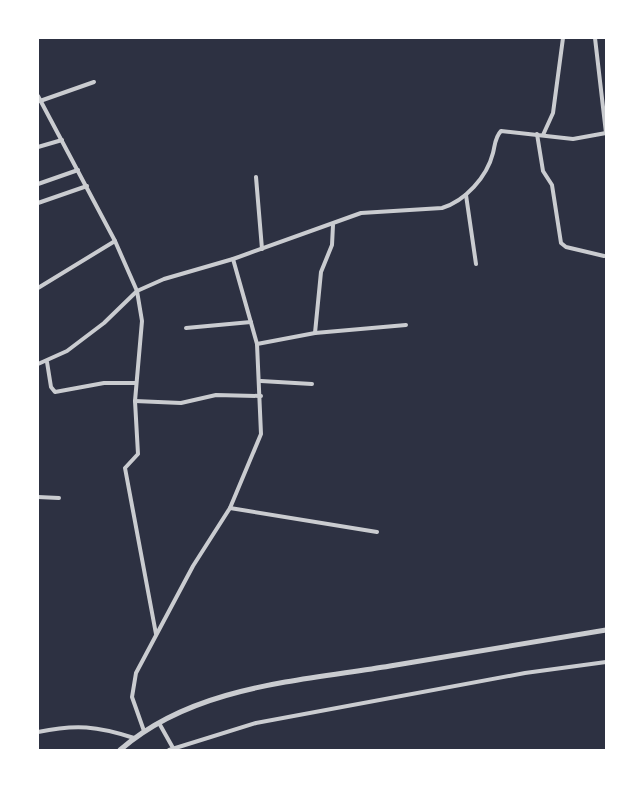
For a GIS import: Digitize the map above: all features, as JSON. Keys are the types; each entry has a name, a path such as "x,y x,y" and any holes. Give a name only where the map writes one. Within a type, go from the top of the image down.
{"street":[{"path":"543,135 553,114 563,38"},
{"path":"38,364 47,362 67,351 104,323 136,291 164,279 233,259 333,225 361,213 442,208 466,195 489,164 499,132 573,139 606,133 595,38"},
{"path":"40,105 94,82"},
{"path":"38,96 40,105 62,140 115,241 136,291 142,328 135,383 138,454 125,468 156,634"},
{"path":"537,134 543,171 552,185 561,243 566,247 604,256"},
{"path":"38,147 62,140"},
{"path":"38,184 78,170"},
{"path":"256,177 262,249"},
{"path":"38,203 87,186"},
{"path":"466,195 476,264"},
{"path":"315,333 321,272 332,245 333,225"},
{"path":"38,288 115,241"},
{"path":"144,731 133,704 132,688 141,662 193,566 230,508 259,443 261,381 257,344 233,259"},
{"path":"186,328 251,322"},
{"path":"257,344 315,333 406,325"},
{"path":"47,362 51,387 55,392 104,383 135,383"},
{"path":"261,381 312,384"},
{"path":"135,401 181,403 216,395 261,396"},
{"path":"38,497 58,498"},
{"path":"230,508 376,532"},
{"path":"120,750 144,731 159,723 190,708 238,692 606,630"},
{"path":"159,723 170,741 171,749 256,723 484,680 606,662"},
{"path":"38,732 84,726 105,729 134,738"}]}
